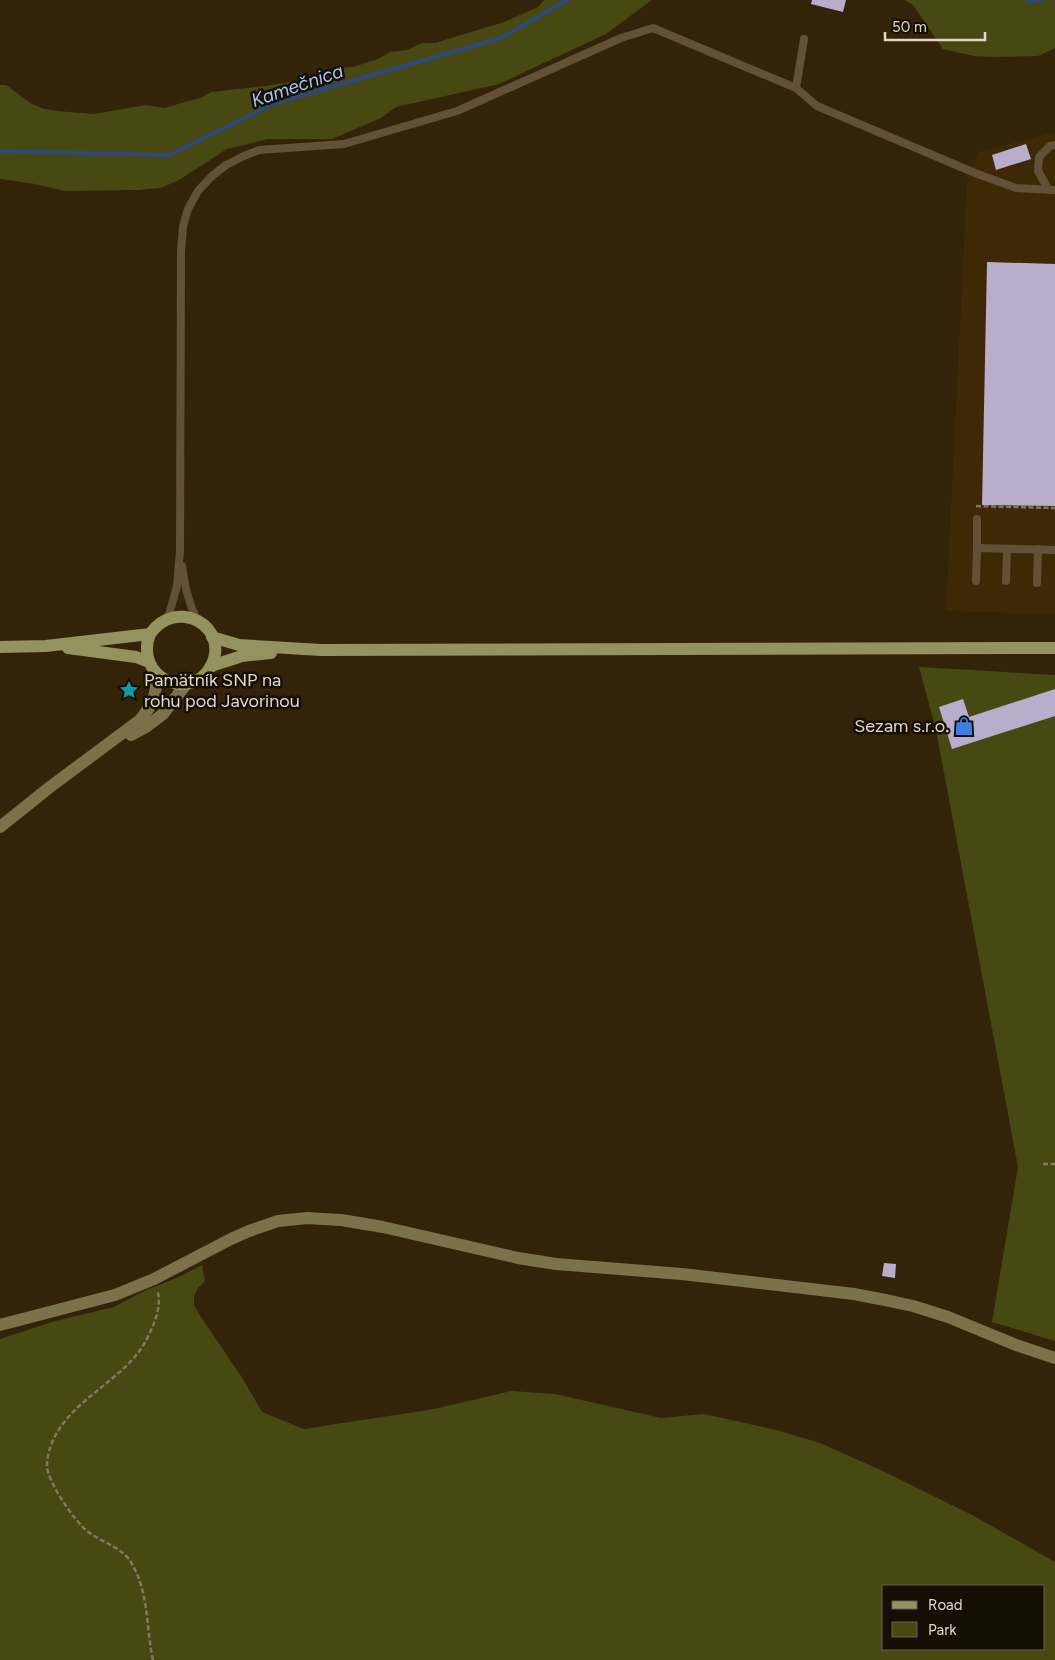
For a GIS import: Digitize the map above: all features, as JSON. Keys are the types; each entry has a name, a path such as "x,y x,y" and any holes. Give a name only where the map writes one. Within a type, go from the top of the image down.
{"main road":[{"path":"183,616 197,620 208,630 212,637 214,657 211,666 201,677 187,684 176,684 166,681 157,674 149,662 146,648 150,634 168,618 183,616"},
{"path":"0,647 46,646 150,634"},
{"path":"212,637 239,645 321,650 1055,648"},
{"path":"46,646 136,657 149,662"},
{"path":"211,666 242,656 321,650"}],"street":[{"path":"0,827 140,720 151,706 156,694 157,674"},
{"path":"90,759 154,721 170,706 187,684"},
{"path":"0,1326 115,1295 154,1279 231,1239 264,1226 289,1219 324,1218 383,1227 518,1258 556,1264 682,1274 844,1293 885,1300 913,1306 1055,1358"}],"lane":[{"path":"168,618 177,586 180,551 181,252 183,226 188,210 198,191 226,165 259,150 344,144 456,111 621,38 653,28 796,88 816,106 975,173 1016,188 1052,189"},
{"path":"796,88 804,39"},
{"path":"1052,189 1038,171 1039,157 1050,146 1055,145"},
{"path":"976,581 977,519"},
{"path":"977,548 1055,550"},
{"path":"1006,581 1007,549"},
{"path":"1037,583 1038,549"},
{"path":"180,551 186,591 197,620"}],"path":[{"path":"976,506 1055,508"},
{"path":"1043,1164 1055,1164"},
{"path":"153,1660 143,1587 132,1563 120,1550 86,1530 69,1510 50,1478 46,1467 48,1454 56,1436 68,1418 128,1364 149,1336 159,1306 158,1292 154,1279"}],"shaded area":[{"path":"1055,132 1055,614 946,611 967,181 978,152"}],"green space":[{"path":"544,0 652,0 606,34 499,84 396,107 381,118 332,139 268,139 227,149 179,180 161,188 65,191 0,179 0,85 6,85 32,104 57,111 94,114 146,105 164,108 203,97 211,92 303,80 341,68 353,67 378,59 390,52 407,50 422,43 435,43 504,22 538,7"},
{"path":"905,0 1055,0 1055,48 1038,56 995,57 974,56 943,49 913,5"},
{"path":"919,667 1055,675 1055,1341 992,1322 1018,1167 936,730"},
{"path":"202,1265 205,1281 198,1288 194,1296 194,1305 201,1317 243,1379 262,1412 304,1429 434,1409 511,1391 555,1394 661,1418 704,1414 776,1430 820,1443 885,1472 974,1516 1055,1562 1055,1660 0,1660 0,1339 55,1321 114,1307"}],"building":[{"path":"812,0 846,0 843,12 811,4"},
{"path":"1026,144 1031,159 996,170 992,155"},
{"path":"987,262 1055,264 1055,506 982,505"},
{"path":"1055,689 1055,716 952,749 939,707 963,699 969,717"},
{"path":"884,1263 896,1264 895,1278 882,1276"}],"waterway":[{"name":"Kamečnica","path":"0,151 169,155 275,103 501,38 567,0"},
{"name":"Kamečnica","path":"1027,0 1042,0"}],"place":[{"name":"Pamätník SNP na rohu pod Javorinou","path":"129,690"},
{"name":"Sezam s.r.o.","path":"964,726"}]}
